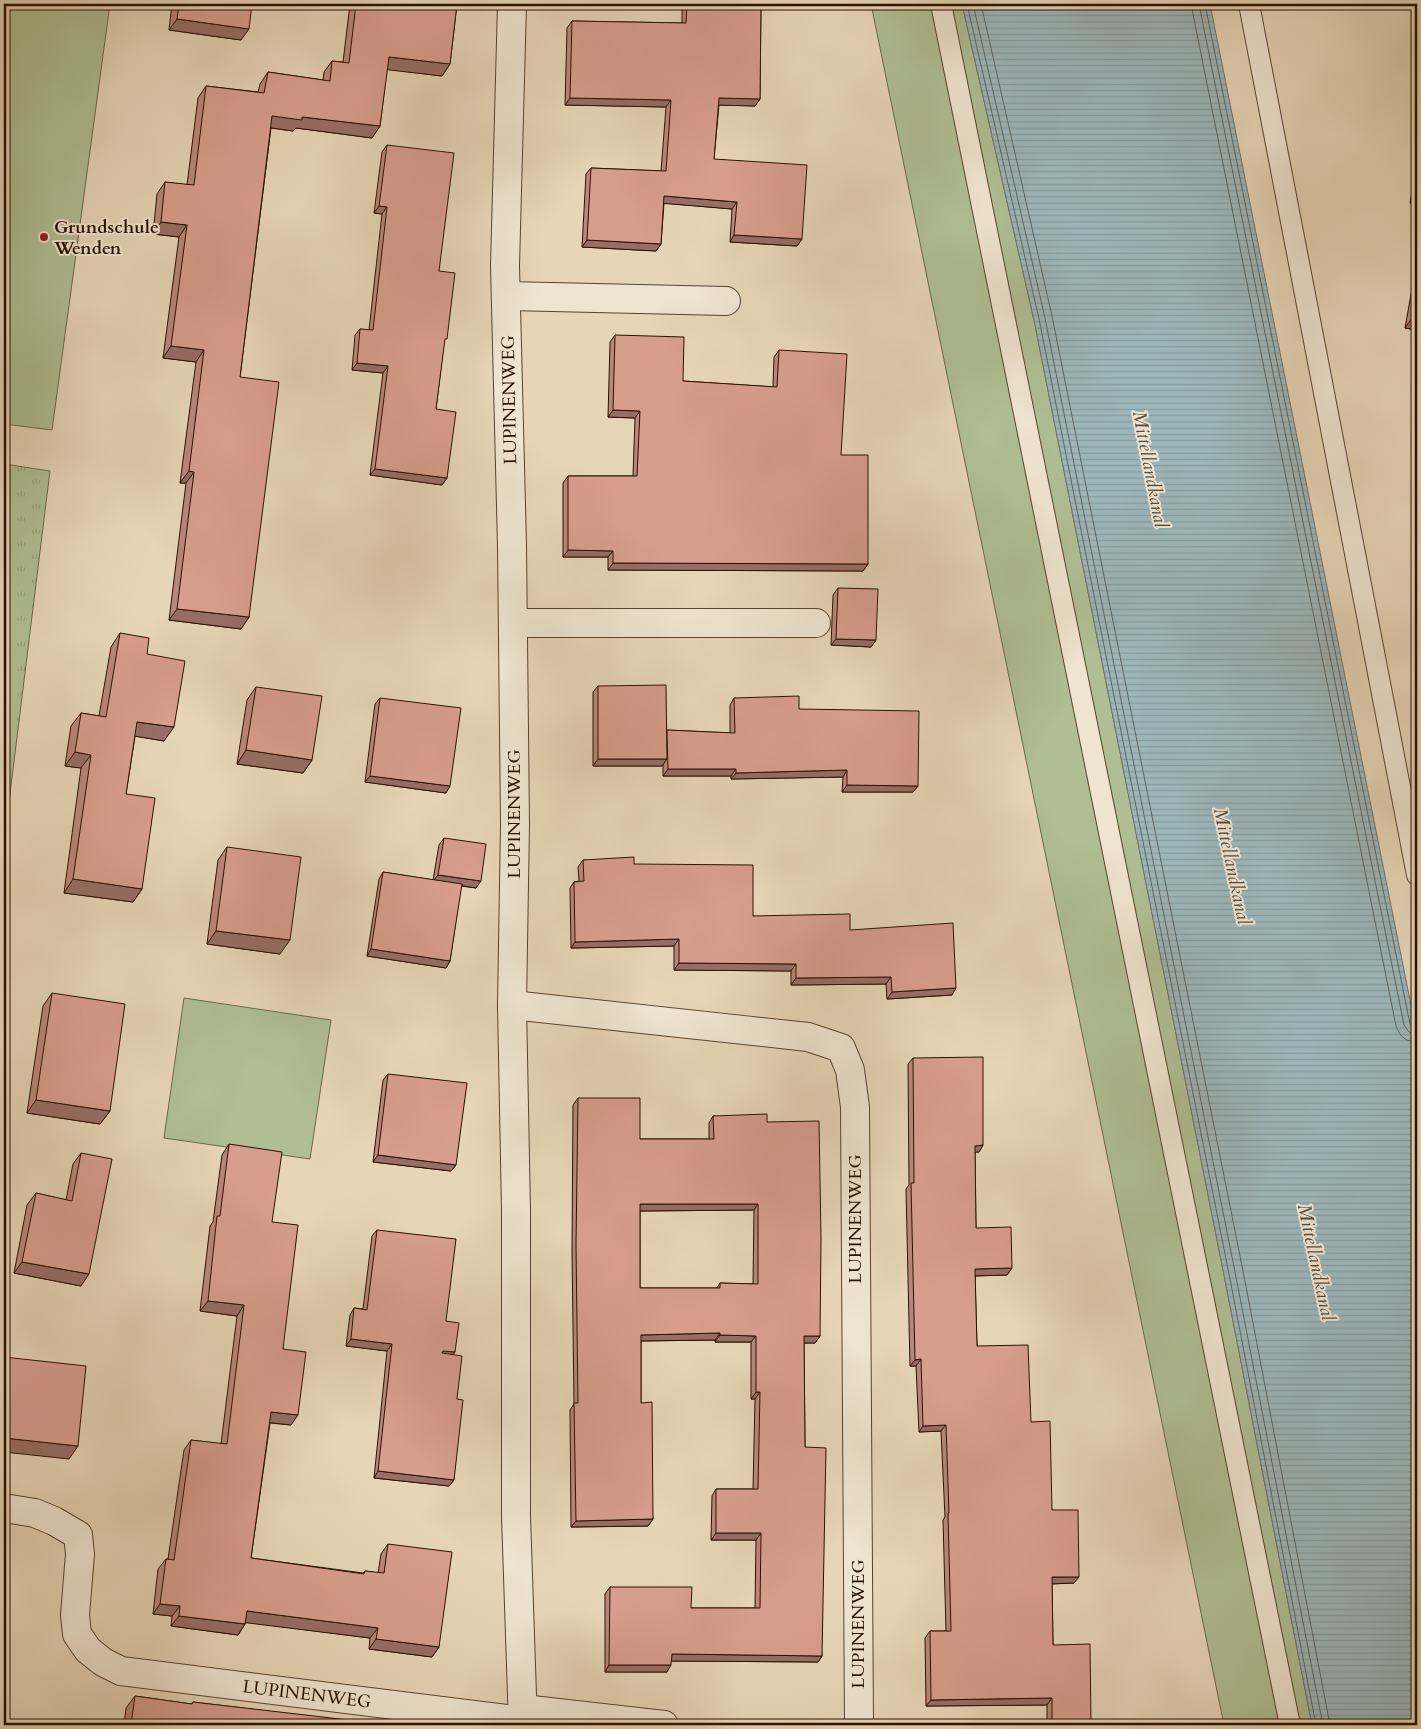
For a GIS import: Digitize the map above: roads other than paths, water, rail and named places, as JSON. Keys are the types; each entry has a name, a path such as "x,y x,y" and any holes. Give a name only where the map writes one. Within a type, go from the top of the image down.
{"street":[{"name":"LUPINENWEG","path":"512,4 505,266 513,623 514,824 512,1005 516,1221 516,1516 523,1719"},
{"path":"507,296 726,301"},
{"path":"513,623 816,623"},
{"name":"LUPINENWEG","path":"512,1005 808,1036 841,1048 850,1070 855,1106 859,1725"},
{"name":"LUPINENWEG","path":"4,1508 35,1513 54,1521 78,1535 80,1554 75,1615 77,1634 88,1650 103,1662 121,1671 523,1719 664,1725"}],"lane":[{"path":"941,4 1290,1725"},
{"path":"1249,4 1417,875"}],"water":[{"name":"Mittellandkanal","path":"962,4 1210,4 1417,1035 1417,1725 1312,1725 1034,320"}],"place":[{"name":"Grundschule Wenden","path":"44,237"}]}
